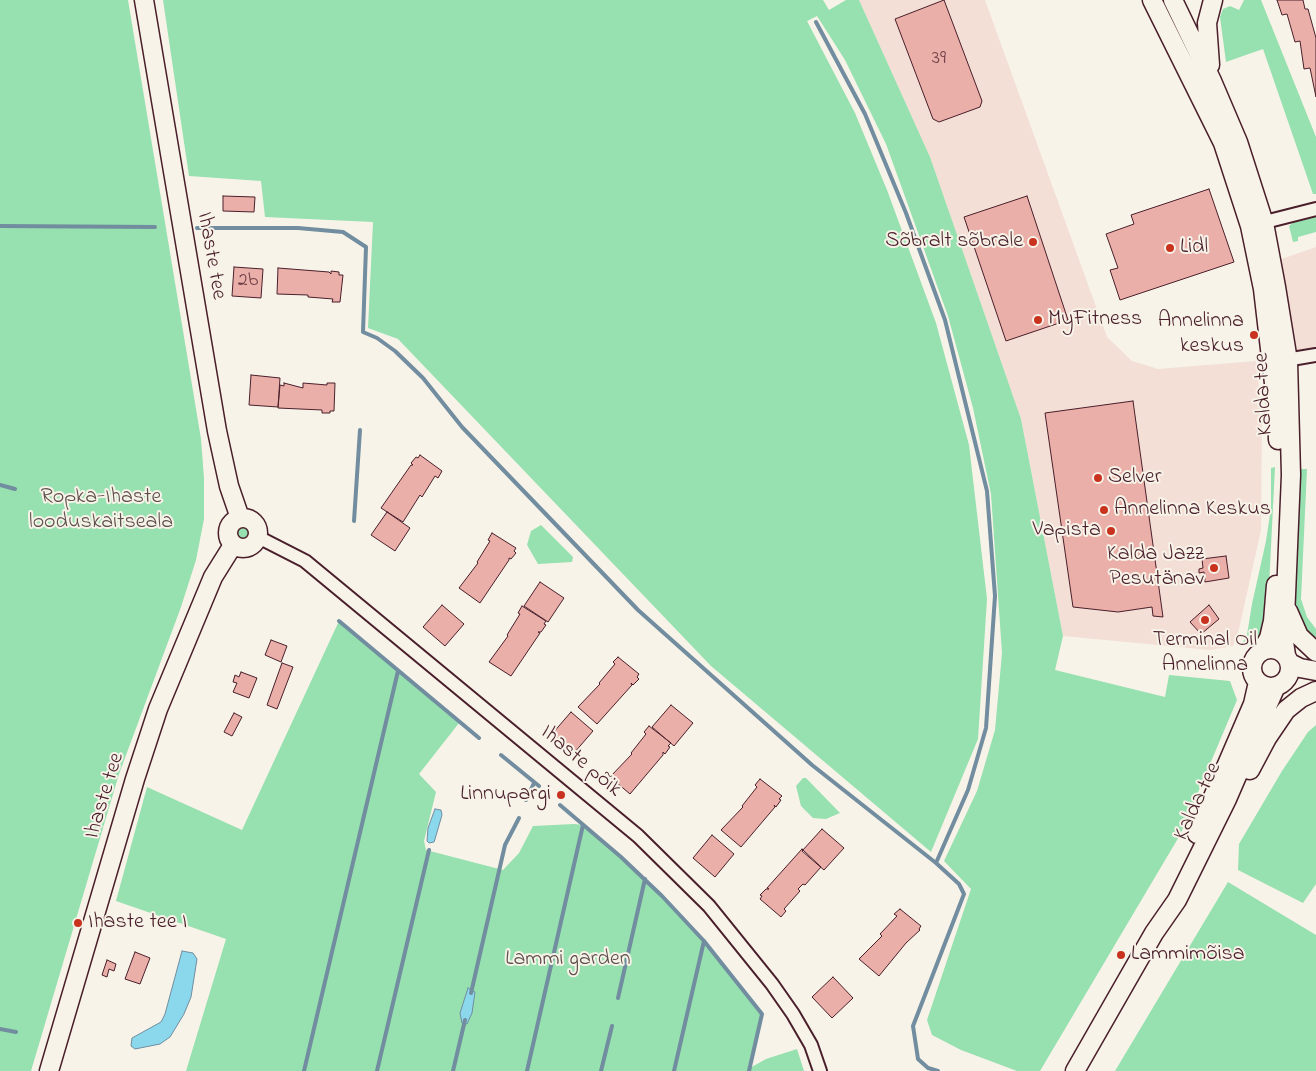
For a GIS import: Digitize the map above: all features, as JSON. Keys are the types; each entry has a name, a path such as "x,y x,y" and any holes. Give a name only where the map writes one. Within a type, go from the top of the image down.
{"street":[{"name":"Ihaste tee","path":"144,0 217,431 228,486 240,518"},
{"path":"1212,81 1207,23 1213,0"},
{"name":"Kalda tee","path":"1167,2 1212,81 1238,142 1257,224 1263,289 1280,361 1291,475 1284,642 1288,659"},
{"name":"Kalda tee","path":"1167,2 1257,224"},
{"path":"1257,224 1316,209"},
{"path":"1280,361 1316,354"},
{"name":"Kalda tee","path":"1262,650 1269,638 1273,621 1276,574 1279,484 1277,409 1280,361"},
{"path":"240,518 254,522 259,531 258,537 248,548 233,545 228,537 229,527 240,518"},
{"name":"Ihaste põik","path":"258,537 305,561 638,836 709,906 772,984 793,1014 811,1046 820,1071"},
{"name":"Ihaste tee","path":"49,1071 135,779 158,709 213,577 233,545"},
{"path":"1287,606 1299,636 1316,652"},
{"path":"1316,671 1300,668 1277,649 1262,650 1253,658 1251,665 1254,677 1264,686 1316,683"},
{"path":"1280,684 1290,670 1288,659"},
{"name":"Kalda tee","path":"1154,932 1166,896 1203,822 1253,704 1258,682"},
{"name":"Kalda tee","path":"1075,1071 1154,932 1177,900 1227,799 1280,684"},
{"path":"1227,799 1241,788 1267,738 1286,710 1301,698 1316,691"}],"shaded area":[{"path":"859,0 985,0 1107,337 1132,361 1158,369 1256,361 1262,414 1261,530 1239,629 1233,646 1210,650 1063,636 1021,419 930,157"},
{"path":"1316,247 1316,360 1295,362 1276,261"}],"green space":[{"name":"Ropka-Ihaste looduskaitseala","path":"0,0 128,0 201,439 204,478 204,519 196,560 181,607 119,774 31,1071 0,1071"},
{"path":"163,0 823,0 829,10 846,0 859,0 930,157 1021,419 1063,636 1055,670 1165,697 1169,675 1230,681 1237,700 1180,835 1040,1071 1017,1071 961,1050 932,1035 927,1020 971,889 944,861 977,791 995,730 1002,653 991,494 973,408 948,316 886,144 845,60 817,16 807,21 855,113 887,190 936,323 969,445 987,599 978,739 931,852 711,666 398,339 368,328 373,222 265,217 261,181 189,176"},
{"path":"1244,0 1261,0 1316,137 1316,194 1313,194 1263,49 1226,62 1220,17 1223,9 1230,6 1239,10"},
{"path":"1316,216 1316,232 1298,237 1298,241 1293,242 1289,226 1296,220"},
{"path":"1275,467 1268,606 1260,639 1255,644 1240,647 1247,635 1266,541 1271,508 1271,468"},
{"path":"1297,469 1307,469 1301,599 1307,617 1316,629 1316,647 1293,610"},
{"path":"244,521 252,525 256,533 252,541 244,545 236,541 232,533 236,525"},
{"path":"541,525 573,557 572,562 538,564 527,545 531,531"},
{"name":"Lammi garden","path":"339,621 459,723 419,774 436,792 424,841 426,850 503,870 519,853 533,826 583,825 621,857 662,896 704,941 762,1014 750,1068 766,1059 797,1049 804,1071 186,1071 226,939 116,901 147,787 242,830"},
{"path":"1316,725 1316,884 1303,903 1238,870 1239,844 1282,771 1308,732"},
{"path":"803,778 806,778 840,813 826,819 813,818 801,806 796,786"},
{"path":"1228,882 1316,935 1316,1071 1115,1071"}],"water":[{"path":"435,809 441,810 442,815 434,842 429,843 427,841 428,828"},
{"path":"182,951 193,953 197,959 191,997 184,1014 170,1037 160,1044 135,1049 131,1046 132,1038 161,1022 165,1014"},
{"path":"468,988 475,992 472,1013 467,1024 462,1023 460,1013"}],"building":[{"path":"944,0 982,101 980,107 939,122 933,119 895,19"},
{"path":"1277,0 1303,0 1305,9 1308,9 1316,38 1316,97 1310,68 1304,69 1300,41 1295,42 1287,14 1282,15"},
{"name":"Lidl","path":"1209,189 1234,262 1120,300 1110,270 1118,268 1106,234 1134,224 1131,215"},
{"path":"223,196 255,197 254,212 223,211"},
{"path":"1027,196 1068,320 1006,341 964,217"},
{"path":"234,267 263,269 261,298 232,296"},
{"path":"278,268 329,272 331,274 331,271 339,272 339,275 343,275 340,302 332,302 333,299 308,297 308,295 277,294"},
{"path":"251,375 280,378 278,407 249,405"},
{"path":"284,383 303,388 303,383 327,385 327,383 335,383 334,411 322,413 322,410 278,408 280,385 284,386"},
{"name":"Annelinna Keskus","path":"1133,401 1163,617 1153,616 1152,607 1118,612 1073,607 1045,413"},
{"path":"420,455 442,471 438,478 435,476 422,497 420,495 403,522 381,508 411,465 413,465 411,463"},
{"path":"387,512 410,528 395,551 371,535"},
{"path":"492,533 516,548 514,551 516,553 511,559 509,558 480,603 459,588 478,563 490,541 488,540"},
{"name":"Kalda Jazz Pesutänav","path":"1226,556 1229,578 1205,582 1204,572 1199,573 1199,569 1203,568 1202,559"},
{"path":"540,582 564,598 548,622 524,606"},
{"path":"442,605 464,624 445,646 423,627"},
{"name":"Terminal Oil Annelinna","path":"1209,605 1219,619 1201,634 1190,622"},
{"path":"522,606 546,621 544,624 546,625 541,632 538,632 540,633 511,676 489,662 508,636 520,614 518,613"},
{"path":"271,640 287,646 281,662 265,655"},
{"path":"618,657 639,674 637,677 639,679 633,685 631,683 632,685 597,724 578,707 600,684"},
{"path":"282,663 293,667 277,709 267,705"},
{"path":"241,672 257,678 249,698 233,692 237,683 233,682 235,675 239,677"},
{"path":"671,705 693,723 674,746 652,727"},
{"path":"571,712 593,731 574,753 552,734"},
{"path":"234,713 242,717 232,736 224,732"},
{"path":"649,726 671,743 668,746 670,747 665,754 663,752 663,755 630,794 610,777 632,754 646,734 644,732"},
{"path":"760,779 782,796 779,799 781,800 776,807 774,805 775,807 741,847 721,830 743,807 757,787 755,785"},
{"path":"822,829 844,848 824,870 802,851"},
{"path":"712,835 734,854 715,877 693,858"},
{"path":"802,849 821,867 805,885 803,884 798,889 800,891 784,909 786,911 781,917 760,899 762,896 760,895 766,889 769,889 767,888"},
{"path":"900,909 921,926 920,930 906,943 879,976 859,959 882,936 880,934 897,916 894,914"},
{"path":"135,952 150,958 140,984 125,979"},
{"path":"107,960 116,964 114,971 109,969 107,977 102,975"},
{"path":"833,977 853,998 832,1018 812,997"}],"waterway":[{"path":"816,22 865,114 906,213 945,320 987,491 995,596 986,728 968,790 936,863 959,884 964,894 913,1026 918,1059 928,1068 938,1071"},
{"path":"0,226 155,227"},
{"path":"197,228 298,228 343,232 366,247 363,332 377,338 395,351 423,378 462,427 638,610 812,765 936,863"},
{"path":"354,521 360,430"},
{"path":"0,485 15,489"},
{"path":"339,621 479,738"},
{"path":"304,1071 398,671"},
{"path":"501,755 539,786"},
{"path":"526,800 534,783"},
{"path":"560,805 621,857 662,896 704,941 762,1014 749,1071"},
{"path":"471,993 505,845 519,818"},
{"path":"527,1071 583,825"},
{"path":"377,1071 429,850"},
{"path":"618,998 645,879"},
{"path":"674,1071 704,941"},
{"path":"453,1071 465,1020"},
{"path":"601,1071 612,1026"},
{"path":"0,1029 16,1032"}],"place":[{"name":"Sõbralt sõbrale","path":"1033,242"},
{"name":"Lidl","path":"1170,248"},
{"name":"MyFitness","path":"1038,320"},
{"name":"Annelinna keskus","path":"1254,335"},
{"name":"Selver","path":"1098,478"},
{"name":"Annelinna Keskus","path":"1104,510"},
{"name":"Vapista","path":"1111,531"},
{"name":"Kalda Jazz Pesutänav","path":"1214,568"},
{"name":"Terminal Oil Annelinna","path":"1205,620"},
{"name":"Linnupargi","path":"561,795"},
{"name":"Ihaste tee I","path":"78,923"},
{"name":"Lammimõisa","path":"1121,955"}]}
